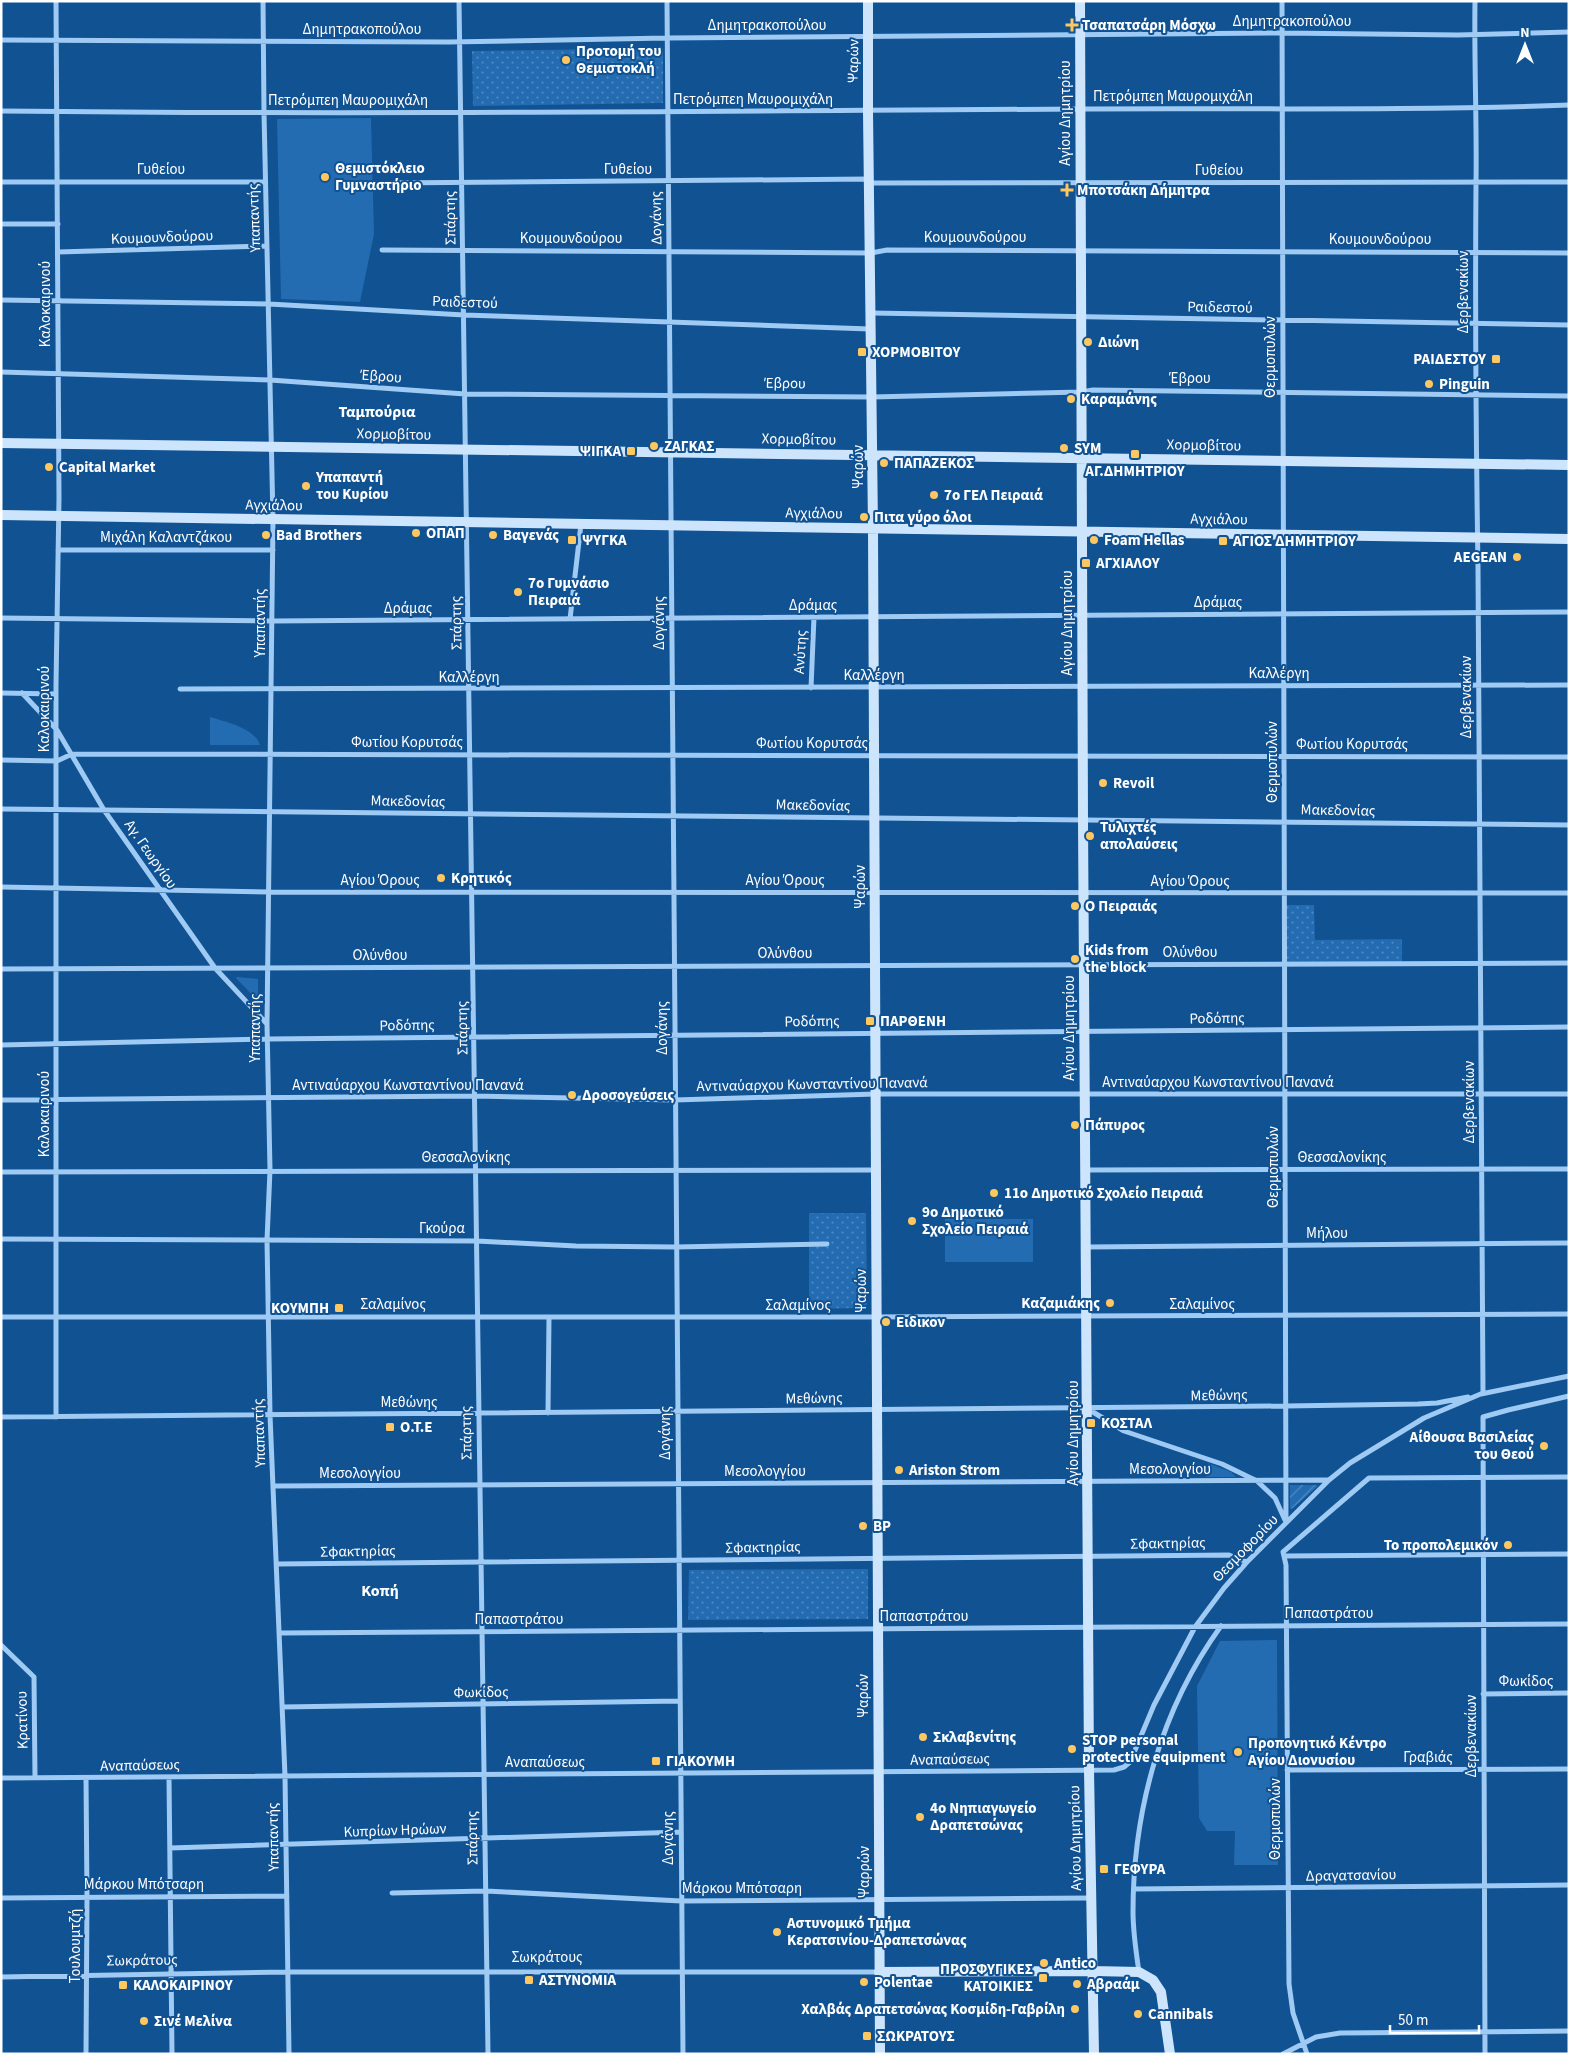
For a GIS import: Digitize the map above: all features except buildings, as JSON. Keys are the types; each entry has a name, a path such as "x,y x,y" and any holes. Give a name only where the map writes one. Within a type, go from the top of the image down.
{"main road":[{"name":"Ψαρών","path":"868,1 874,617 878,1772"},
{"name":"Αγίου Δημητρίου","path":"1080,1 1082,820 1088,1409 1089,1770 1094,2054"},
{"name":"Χορμοβίτου","path":"1,443 1569,465"},
{"name":"Αγχιάλου","path":"1,516 1569,539"},
{"name":"Ψαρρών","path":"878,1772 879,1972"},
{"name":"Σωκράτους","path":"879,1972 1139,1972"},
{"path":"879,1972 880,2054"},
{"path":"1139,1972 1153,1980 1160,1992 1170,2054"}],"street":[{"name":"Καλοκαιρινού","path":"56,1 59,517 56,694 56,1417"},
{"name":"Υπαπαντής","path":"264,1 265,182 273,520 267,1024 267,1098 270,1170 267,1240 270,1415 286,1846 289,2054"},
{"name":"Σπάρτης","path":"459,1 488,2054"},
{"name":"Δογάνης","path":"667,1 683,2054"},
{"name":"Θερμοπυλών","path":"1282,1 1286,1523"},
{"name":"Δερβενακίων","path":"1475,1 1475,464 1480,824 1483,1393"},
{"name":"Δημητρακοπούλου","path":"1,40 459,42 667,38 869,38 1282,33 1474,35 1569,32"},
{"name":"Πετρόμπεη Μαυρομιχάλη","path":"1,112 868,112 1080,109 1475,108 1569,105"},
{"name":"Γυθείου","path":"386,183 668,181 1569,182"},
{"name":"Γυθείου","path":"1,182 265,182"},
{"path":"1,224 58,224"},
{"name":"Κουμουνδούρου","path":"58,252 267,246"},
{"name":"Κουμουνδούρου","path":"382,250 871,254 887,250 1569,253"},
{"name":"Ραιδεστού","path":"1,300 269,304 464,315 871,329"},
{"name":"Ραιδεστού","path":"871,313 1569,325"},
{"name":"Έβρου","path":"1,372 270,380 465,394 670,394 872,397 1081,392 1094,390 1569,396"},
{"path":"570,619 581,524"},
{"name":"Μιχάλη Καλαντζάκου","path":"58,550 273,550"},
{"name":"Δράμας","path":"1,618 273,621 1569,612"},
{"name":"Ανύτης","path":"811,688 814,617"},
{"name":"Καλλέργη","path":"180,689 1569,685"},
{"path":"1,692 56,694"},
{"name":"Αγ. Γεωργίου","path":"22,693 57,730 104,810 215,968 267,1024"},
{"name":"Φωτίου Κορυτσάς","path":"57,760 72,754 1569,756"},
{"path":"1,760 57,760"},
{"name":"Μακεδονίας","path":"1,809 1569,825"},
{"name":"Αγίου Όρους","path":"1,887 269,892 1569,894"},
{"name":"Ολύνθου","path":"1,969 1569,963"},
{"name":"Ροδόπης","path":"1,1044 267,1039 1569,1027"},
{"name":"Αντιναύαρχου Κωνσταντίνου Πανανά","path":"1,1100 475,1096 675,1100 876,1094 1569,1094"},
{"name":"Θεσσαλονίκης","path":"1085,1170 1569,1169"},
{"name":"Θεσσαλονίκης","path":"1,1172 876,1170"},
{"name":"Γκούρα","path":"1,1238 477,1241 576,1246 676,1247 826,1244"},
{"name":"Μήλου","path":"1086,1247 1569,1244"},
{"name":"Σαλαμίνος","path":"1,1317 1087,1317 1569,1314"},
{"path":"548,1413 549,1317"},
{"name":"Μεθώνης","path":"1,1417 1088,1409 1418,1404 1437,1403 1569,1376"},
{"name":"Θεσμοφορίου","path":"1089,1770 1114,1770 1130,1762 1158,1698 1195,1627 1224,1588 1247,1562 1329,1480 1350,1463 1407,1428 1441,1410 1483,1393"},
{"name":"Δερβενακίων","path":"1485,2054 1483,1417 1569,1396"},
{"name":"Μεσολογγίου","path":"1088,1409 1124,1431 1222,1464 1257,1481 1276,1498 1286,1523"},
{"path":"1484,1477 1569,1477"},
{"name":"Θεσμοφορίου","path":"1284,1554 1326,1513 1368,1478 1484,1477"},
{"name":"Μεσολογγίου","path":"274,1486 1329,1480"},
{"name":"Θερμοπυλών","path":"1284,1554 1290,1989 1293,2013 1307,2054"},
{"path":"1284,1554 1569,1554"},
{"name":"Σφακτηρίας","path":"277,1564 1228,1555 1247,1562"},
{"name":"Παπαστράτου","path":"279,1633 1569,1624"},
{"path":"1139,1972 1133,1924 1138,1835 1143,1807 1167,1724 1191,1673 1221,1626"},
{"name":"Κρατίνου","path":"1,1645 34,1677 35,1778"},
{"name":"Φωκίδος","path":"1483,1694 1569,1693"},
{"name":"Φωκίδος","path":"282,1707 680,1702"},
{"name":"Γραβιάς","path":"1287,1770 1569,1768"},
{"name":"Αναπαύσεως","path":"1,1778 1089,1770"},
{"path":"169,1777 172,2054"},
{"name":"Τουλουμτζή","path":"86,1778 88,1897 86,2054"},
{"name":"Κυπρίων Ηρώων","path":"170,1848 286,1846 681,1832"},
{"name":"Δραγατσανίου","path":"1134,1889 1569,1885"},
{"name":"Μάρκου Μπότσαρη","path":"392,1893 486,1891 681,1902 1092,1898"},
{"name":"Μάρκου Μπότσαρη","path":"1,1898 287,1896"},
{"name":"Σωκράτους","path":"1,1977 288,1972 879,1972"},
{"path":"1282,2054 1316,2037 1340,2033 1569,2031"}],"shaded area":[{"path":"663,48 663,103 473,106 472,51"},
{"name":"Θεμιστόκλειο Γυμναστήριο","path":"371,118 374,234 360,302 281,299 277,119"},
{"path":"210,717 246,730 257,739 260,745 210,745"},
{"path":"1283,905 1314,905 1315,940 1402,939 1402,962 1283,962"},
{"path":"236,978 258,979 258,997 256,999"},
{"path":"809,1213 866,1213 867,1308 809,1309"},
{"path":"945,1219 1033,1219 1033,1262 945,1262"},
{"path":"1208,1463 1231,1472 1236,1477 1206,1477"},
{"path":"1290,1485 1318,1486 1292,1509 1290,1508"},
{"path":"868,1569 868,1619 688,1620 689,1570"},
{"name":"Προπονητικό Κέντρο Αγίου Διονυσίου","path":"1277,1640 1278,1865 1234,1865 1235,1831 1207,1831 1199,1818 1197,1686 1220,1641"}],"place":[{"name":"Τσαπατσάρη Μόσχω","path":"1072,25"},
{"name":"Προτομή του Θεμιστοκλή","path":"566,60"},
{"name":"Θεμιστόκλειο Γυμναστήριο","path":"325,177"},
{"name":"Μποτσάκη Δήμητρα","path":"1067,190"},
{"name":"Διώνη","path":"1088,342"},
{"name":"ΧΟΡΜΟΒΙΤΟΥ","path":"862,352"},
{"name":"ΡΑΙΔΕΣΤΟΥ","path":"1496,359"},
{"name":"Pinguin","path":"1429,384"},
{"name":"Καραμάνης","path":"1071,399"},
{"name":"ΖΑΓΚΑΣ","path":"654,446"},
{"name":"SYM","path":"1064,448"},
{"name":"ΨΙΓΚΑ","path":"631,451"},
{"name":"ΑΓ.ΔΗΜΗΤΡΙΟΥ","path":"1135,454"},
{"name":"ΠΑΠΑΖΕΚΟΣ","path":"884,463"},
{"name":"Capital Market","path":"49,467"},
{"name":"Υπαπαντή του Κυρίου","path":"306,486"},
{"name":"7ο ΓΕΛ Πειραιά","path":"934,495"},
{"name":"Πιτα γύρο όλοι","path":"864,517"},
{"name":"ΟΠΑΠ","path":"416,533"},
{"name":"Bad Brothers","path":"266,535"},
{"name":"Βαγενάς","path":"493,535"},
{"name":"ΨΥΓΚΑ","path":"572,540"},
{"name":"Foam Hellas","path":"1094,540"},
{"name":"ΑΓΙΟΣ ΔΗΜΗΤΡΙΟΥ","path":"1223,541"},
{"name":"AEGEAN","path":"1517,557"},
{"name":"ΑΓΧΙΑΛΟΥ","path":"1086,563"},
{"name":"7ο Γυμνάσιο Πειραιά","path":"518,592"},
{"name":"Revoil","path":"1103,783"},
{"name":"Τυλιχτές απολαύσεις","path":"1090,836"},
{"name":"Κρητικός","path":"441,878"},
{"name":"Ο Πειραιάς","path":"1075,906"},
{"name":"Kids from the block","path":"1075,959"},
{"name":"ΠΑΡΘΕΝΗ","path":"870,1021"},
{"name":"Δροσογεύσεις","path":"572,1095"},
{"name":"Πάπυρος","path":"1075,1125"},
{"name":"11ο Δημοτικό Σχολείο Πειραιά","path":"994,1193"},
{"name":"9ο Δημοτικό Σχολείο Πειραιά","path":"912,1221"},
{"name":"Καζαμιάκης","path":"1110,1303"},
{"name":"ΚΟΥΜΠΗ","path":"339,1308"},
{"name":"Ειδικον","path":"886,1322"},
{"name":"ΚΟΣΤΑΛ","path":"1091,1423"},
{"name":"Ο.Τ.Ε","path":"390,1427"},
{"name":"Αίθουσα Βασιλείας του Θεού","path":"1544,1446"},
{"name":"Ariston Strom","path":"899,1470"},
{"name":"BP","path":"863,1526"},
{"name":"Το προπολεμικόν","path":"1508,1545"},
{"name":"Σκλαβενίτης","path":"923,1737"},
{"name":"STOP personal protective equipment","path":"1072,1749"},
{"name":"Προπονητικό Κέντρο Αγίου Διονυσίου","path":"1238,1752"},
{"name":"ΓΙΑΚΟΥΜΗ","path":"656,1761"},
{"name":"4ο Νηπιαγωγείο Δραπετσώνας","path":"920,1817"},
{"name":"ΓΕΦΥΡΑ","path":"1104,1869"},
{"name":"Αστυνομικό Τμήμα Κερατσινίου-Δραπετσώνας","path":"777,1932"},
{"name":"Antico","path":"1044,1963"},
{"name":"ΠΡΟΣΦΥΓΙΚΕΣ ΚΑΤΟΙΚΙΕΣ","path":"1043,1978"},
{"name":"ΑΣΤΥΝΟΜΙΑ","path":"529,1980"},
{"name":"Polentae","path":"864,1982"},
{"name":"Αβραάμ","path":"1077,1984"},
{"name":"ΚΑΛΟΚΑΙΡΙΝΟΥ","path":"123,1985"},
{"name":"Χαλβάς Δραπετσώνας Κοσμίδη-Γαβρίλη","path":"1075,2009"},
{"name":"Cannibals","path":"1138,2014"},
{"name":"Σινέ Μελίνα","path":"144,2021"},
{"name":"ΣΩΚΡΑΤΟΥΣ","path":"867,2036"}],"district":[{"name":"Ταμπούρια","path":"377,411"},
{"name":"Κοπή","path":"380,1590"}]}
